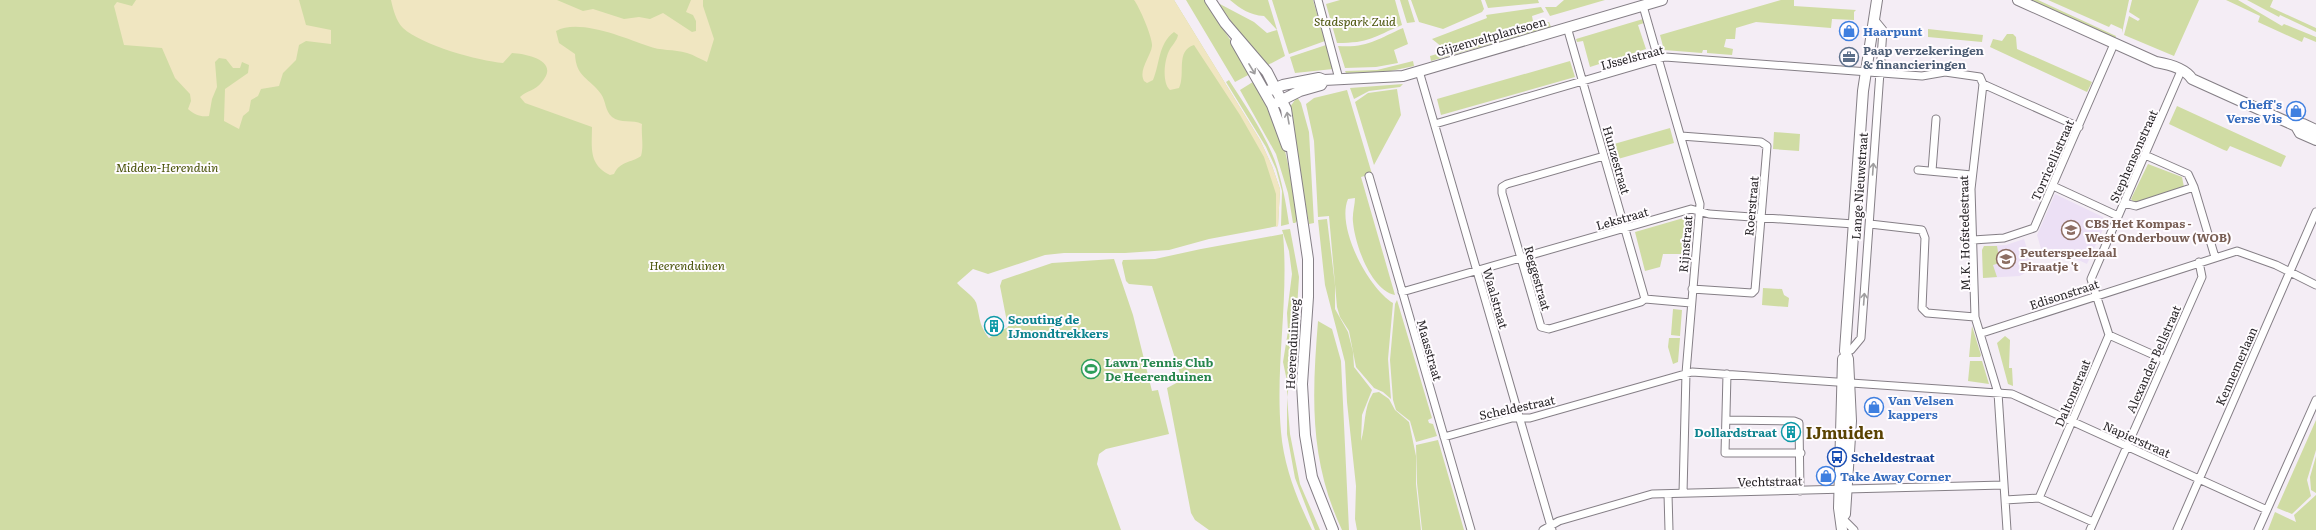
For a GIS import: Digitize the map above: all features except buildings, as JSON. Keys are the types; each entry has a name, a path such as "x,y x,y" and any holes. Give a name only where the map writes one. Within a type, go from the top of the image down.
{"street":[{"name":"Heerenduinweg","path":"1210,0 1225,23 1257,59 1276,87 1283,100 1289,121 1292,156 1308,259 1308,297 1302,384 1305,435 1312,477 1323,510 1333,530"},
{"path":"1318,0 1339,79"},
{"name":"Gijzenveltplantsoen","path":"1265,92 1276,87 1319,78 1324,80 1387,78 1419,71 1662,0"},
{"name":"Lange Nieuwstraat","path":"1854,530 1846,522 1842,524 1839,514 1843,490 1845,382 1843,359 1846,353 1866,72 1876,0"},
{"path":"2018,0 2114,44 2156,62 2166,64 2180,74 2188,74 2192,79 2296,126 2300,133 2316,140"},
{"name":"Rijnstraat","path":"1643,6 1700,204 1686,373 1683,493"},
{"name":"Lange Nieuwstraat","path":"1846,353 1851,350 1861,338 1883,30 1874,19"},
{"name":"Heerenduinweg","path":"1225,23 1227,29 1272,105 1292,156"},
{"name":"Hunzestraat","path":"1567,27 1626,228 1644,299"},
{"name":"Torricellistraat","path":"1973,240 2004,238 2034,228 2114,44"},
{"name":"IJsselstraat","path":"1435,124 1665,57 1922,76 1945,72 1976,75 1982,80 1982,84"},
{"name":"Waalstraat","path":"1419,71 1551,528"},
{"name":"Stephensonstraat","path":"2095,296 2091,279 2180,74"},
{"name":"Gijzenveltplantsoen","path":"1272,105 1321,85 1324,80"},
{"path":"1982,84 2079,127"},
{"name":"M.K. Hofstedestraat","path":"1982,84 1972,175 1975,317 1982,333 1998,393 2007,530"},
{"path":"1932,171 1936,119"},
{"path":"2296,126 2303,124 2316,130"},
{"name":"Roerstraat","path":"1681,136 1761,142 1765,144 1766,150 1755,290 1752,293 1692,289"},
{"path":"2146,155 2188,174 2194,187 2215,257"},
{"name":"Reggestraat","path":"1604,156 1506,184 1502,187 1502,193 1540,325 1543,329 1641,302 1644,299 1691,304"},
{"path":"1918,170 1972,175"},
{"name":"Maasstraat","path":"1369,176 1471,530"},
{"path":"2053,186 2118,216"},
{"path":"2124,203 2136,206 2194,187"},
{"name":"Lekstraat","path":"1402,292 1692,209 1709,214 1854,224"},
{"name":"Kennemerlaan","path":"2177,530 2316,212"},
{"path":"1870,224 1922,230 1925,233 1922,304 1924,311 1927,313 1975,317"},
{"name":"Edisonstraat","path":"1982,333 2237,251 2290,272 2316,285"},
{"name":"Alexander Bellstraat","path":"2090,530 2202,277 2199,262"},
{"path":"2095,296 2109,336 2165,360"},
{"name":"Daltonstraat","path":"2039,498 2109,336"},
{"name":"Scheldestraat","path":"1444,437 1512,418 1530,418 1692,372 1998,393"},
{"path":"1727,374 1725,453 1800,453"},
{"name":"Napierstraat","path":"1998,393 2012,394 2267,510"},
{"path":"2258,530 2314,410 2316,400"},
{"path":"1726,420 1797,422 1801,426 1800,491"},
{"name":"Vechtstraat","path":"1543,530 1551,528 1559,521 1652,494 2004,485"},
{"path":"1668,494 1668,530"},
{"path":"2005,500 2039,498 2093,522"}],"shaded area":[{"name":"CBS Het Kompas - West Onderbouw (WOB)","path":"2055,194 2103,217 2105,225 2087,264 2063,253 2044,259 2037,235"},
{"name":"Peuterspeelzaal Piraatje 't","path":"2024,239 2033,268 2020,276 1983,278 1982,250 1984,246 2006,245"}],"green space":[{"name":"Heerenduinen","path":"0,0 1174,0 1260,140 1272,166 1280,189 1278,226 1209,239 1169,250 1125,253 1064,253 1045,255 988,274 973,269 957,283 976,303 982,327 989,338 1008,327 1000,286 1002,280 1052,263 1114,259 1133,315 1152,391 1158,390 1169,434 1106,449 1099,454 1097,464 1121,530 0,530"},
{"path":"1186,0 1204,0 1252,73 1235,82"},
{"path":"1230,0 1268,0 1285,56 1266,66 1242,37 1218,3 1254,22 1267,33 1277,30 1264,16 1246,11"},
{"path":"1272,0 1313,0 1325,41 1289,54"},
{"name":"Stadspark Zuid","path":"1340,0 1395,0 1402,25 1377,36 1357,42 1337,43 1326,4"},
{"path":"1400,0 1408,0 1415,22 1407,23"},
{"path":"1411,0 1481,0 1484,9 1482,12 1443,29 1419,22"},
{"path":"1485,0 1538,0 1539,3 1488,8"},
{"path":"1564,0 1605,0 1550,16 1545,7 1556,7"},
{"path":"1781,0 1794,0 1794,6 1856,10 1854,12 1854,20 1832,19 1831,28 1756,22 1736,28 1735,39 1726,39 1724,47 1733,49 1732,55 1707,53 1707,50 1703,50 1702,53 1664,50 1660,35"},
{"path":"2028,0 2038,0 2116,36 2115,39"},
{"path":"2048,0 2129,0 2122,33 2122,29 2111,24 2109,27"},
{"path":"2132,0 2199,0 2174,56 2124,35 2129,16 2138,21 2140,19 2129,12"},
{"path":"2226,0 2238,0 2282,26 2284,24 2316,37 2316,42 2304,37 2302,42 2258,22 2260,16"},
{"path":"2247,0 2273,0 2270,7 2316,28 2316,32 2280,15 2279,17"},
{"path":"1541,7 1544,12 1532,16 1533,21 1442,47 1432,39 1487,18 1486,15"},
{"path":"1643,19 1644,23 1638,25 1646,49 1590,67 1583,41 1577,42 1576,39"},
{"path":"1549,22 1551,27 1431,61 1430,56"},
{"name":"Stadspark Zuid","path":"1403,28 1408,44 1394,50 1398,63 1376,67 1345,68 1338,46 1358,46 1372,42"},
{"path":"1928,29 1983,35 1982,42 1928,37"},
{"path":"2007,34 2013,34 2016,37 2017,49 2092,82 2087,92 1990,47 1993,39 2002,41"},
{"path":"1326,45 1333,69 1295,73 1290,57"},
{"path":"1413,61 1414,66 1386,72 1346,73 1345,71 1377,70"},
{"path":"1570,61 1575,77 1441,115 1437,99"},
{"path":"1229,80 1254,119 1271,150 1282,184 1289,224 1281,226 1282,191 1276,169 1266,147 1226,82"},
{"path":"1256,80 1281,134 1295,194 1298,220 1295,223 1293,223 1288,193 1276,154 1240,90"},
{"path":"1403,84 1400,87 1369,91 1354,99 1350,88"},
{"path":"1397,89 1401,115 1374,165 1355,102 1368,93"},
{"path":"1347,90 1372,174 1361,177 1395,295 1386,291 1379,285 1372,276 1361,254 1354,232 1353,216 1355,198 1348,199 1345,211 1346,225 1350,240 1365,271 1383,295 1393,303 1388,359 1391,399 1383,392 1374,388 1356,367 1349,331 1340,317 1337,307 1329,216 1318,217 1314,141 1306,104 1314,98"},
{"path":"1297,97 1301,103 1309,132 1314,223 1309,224 1295,146 1290,107"},
{"path":"2177,106 2286,156 2281,167 2230,146 2227,151 2224,150 2169,124"},
{"path":"1670,128 1674,143 1618,159 1614,144"},
{"path":"1774,132 1800,134 1799,151 1773,149"},
{"path":"2148,164 2182,177 2184,187 2135,204 2131,199"},
{"path":"1687,217 1691,220 1689,254 1663,254 1660,267 1645,271 1635,232"},
{"path":"1327,219 1335,285 1335,309 1348,332 1353,352 1354,367 1372,390 1362,415 1361,441 1366,411 1370,399 1373,393 1379,392 1389,399 1395,410 1409,422 1416,456 1416,484 1421,530 1357,530 1355,519 1356,486 1347,402 1345,362 1325,285 1318,220"},
{"path":"1290,229 1299,277 1294,355 1287,397 1287,381 1283,362 1288,331 1287,313 1292,274 1289,251 1282,230"},
{"path":"1283,234 1284,284 1280,382 1281,432 1288,470 1301,507 1312,530 1209,530 1195,520 1191,513 1167,388 1182,380 1152,286 1129,284 1126,281 1122,263 1123,260 1155,259"},
{"path":"1984,246 1997,246 2000,263 1993,265 1997,277 1983,278 1982,250"},
{"path":"1763,288 1782,289 1784,295 1789,298 1788,307 1762,305"},
{"path":"1397,300 1432,418 1428,420 1429,423 1433,424 1437,436 1416,442 1410,421 1396,410 1393,400 1390,360 1395,304"},
{"path":"1673,309 1682,310 1680,336 1671,335"},
{"path":"1318,321 1332,329 1341,361 1349,530 1342,530 1331,504 1323,478 1318,453 1314,402"},
{"path":"1972,326 1981,355 1980,357 1969,357"},
{"path":"2005,336 2010,340 2009,368 2012,368 2013,386 2008,384 1997,343"},
{"path":"1669,338 1680,338 1678,362 1673,364 1668,347"},
{"path":"1970,361 1982,361 1989,384 1968,381"},
{"path":"1287,397 1290,434 1300,484 1320,530 1315,530 1295,478 1287,434"},
{"path":"2316,420 2316,450 2307,480 2311,496 2292,514 2277,508"},
{"path":"1438,440 1464,530 1422,530 1417,483 1416,445"},
{"path":"2316,456 2316,493 2311,490 2310,477"},
{"path":"2316,495 2316,530 2268,530 2275,512 2296,522 2294,515"}],"sand":[{"path":"136,0 299,0 306,25 331,30 331,44 306,41 299,45 296,60 283,73 279,86 261,89 258,96 251,100 249,111 243,116 239,129 224,121 225,89 248,73 249,65 242,62 240,68 233,68 226,59 219,58 215,62 217,87 212,99 209,116 200,116 193,113 188,109 191,101 190,94 175,78 162,48 124,45 114,6 117,2 132,6"},
{"path":"391,0 557,0 583,11 593,9 624,19 639,17 650,19 663,13 692,32 696,31 696,21 693,15 686,12 691,0 703,0 703,6 714,39 707,62 687,53 653,48 615,34 589,28 566,28 556,31 559,43 575,54 578,68 584,77 601,94 610,115 615,119 642,124 641,156 623,164 614,174 610,175 598,166 595,160 592,148 592,127 525,103 520,97 539,85 546,75 547,69 545,64 540,60 526,55 512,53 503,63 493,62 466,56 436,46 411,34 403,28 394,11"},
{"path":"1134,0 1174,0 1260,140 1272,166 1280,189 1278,226 1276,227 1276,194 1264,157 1240,115 1194,45 1188,48 1185,52 1179,88 1170,90 1167,87 1165,77 1167,55 1178,35 1174,32 1162,48 1153,80 1147,83 1144,81 1143,72 1151,50 1152,42 1145,22"}],"place":[{"name":"Haarpunt","path":"1849,31"},
{"name":"Paap verzekeringen & financieringen","path":"1849,57"},
{"name":"Cheff's Verse Vis","path":"2296,111"},
{"name":"CBS Het Kompas - West Onderbouw (WOB)","path":"2071,230"},
{"name":"Peuterspeelzaal Piraatje 't","path":"2006,259"},
{"name":"Scouting de IJmondtrekkers","path":"994,326"},
{"name":"Lawn Tennis Club De Heerenduinen","path":"1091,369"},
{"name":"Van Velsen kappers","path":"1874,407"},
{"name":"Dollardstraat","path":"1791,432"},
{"name":"Scheldestraat","path":"1837,457"},
{"name":"Take Away Corner","path":"1826,476"}],"district":[{"name":"IJmuiden","path":"1845,432"}],"park label":[{"name":"Midden-Herenduin","path":"167,167"}]}
